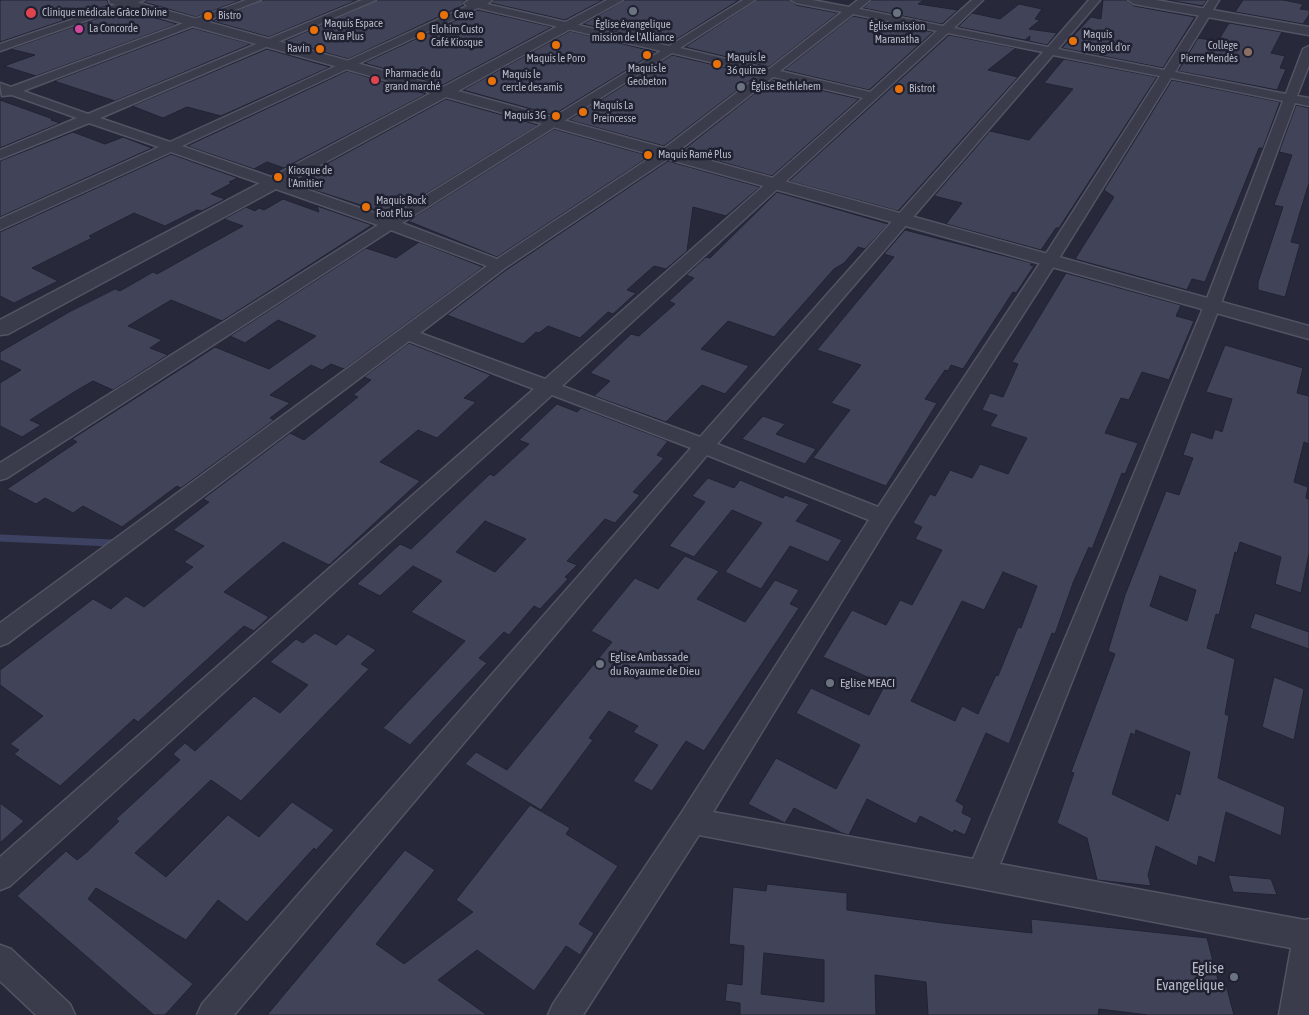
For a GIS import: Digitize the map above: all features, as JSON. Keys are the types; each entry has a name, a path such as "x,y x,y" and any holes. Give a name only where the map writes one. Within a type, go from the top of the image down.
{"street":[{"path":"4,91 256,0"},
{"path":"0,155 371,0"},
{"path":"457,0 482,2 568,27 871,96"},
{"path":"0,329 617,0"},
{"path":"0,473 390,224 750,0"},
{"path":"796,0 1309,102"},
{"path":"0,636 499,265 667,153 865,0"},
{"path":"0,876 546,387 776,184 978,0"},
{"path":"213,1015 704,446 1095,0"},
{"path":"1134,0 1309,31"},
{"path":"564,1015 692,821 882,517 1050,260 1214,0"},
{"path":"0,48 128,1 268,43 1309,333"},
{"path":"0,225 482,2"},
{"path":"981,876 1212,306 1309,49"},
{"path":"4,91 88,117 390,224 499,265"},
{"path":"407,334 704,446 882,517"},
{"path":"692,821 981,876 1309,935 1295,1015"},
{"path":"0,960 60,1015"}],"building":[{"path":"0,0 107,0 109,5 0,42"},
{"path":"146,0 241,0 196,17 144,2"},
{"path":"263,0 357,0 269,37 212,21"},
{"path":"378,0 465,0 462,3 464,5 348,59 285,41"},
{"path":"494,0 603,0 565,20 491,3"},
{"path":"625,0 739,0 669,44 583,24"},
{"path":"757,0 789,0 796,5 838,13 769,67 685,47"},
{"path":"872,0 924,0 918,4 958,10 942,24 863,8"},
{"path":"1103,0 1126,0 1134,6 1195,17 1163,68 1062,48 1091,17 1101,19"},
{"path":"1167,0 1207,0 1203,6"},
{"path":"1243,0 1283,0 1303,4 1300,9 1309,10 1309,15 1303,24 1235,12"},
{"path":"1019,4 1042,9 1035,19 1040,20 1029,29 1057,33 1047,45 1029,41 1030,36 1025,40 958,27 972,13 1000,19"},
{"path":"124,9 177,24 36,76 4,66 35,55 10,49"},
{"path":"478,10 552,27 443,85 364,63"},
{"path":"853,16 933,32 869,90 784,70"},
{"path":"1229,23 1282,32 1271,53 1285,56 1280,68 1286,69 1277,90 1178,71 1198,38 1218,41"},
{"path":"193,28 251,44 115,101 54,81"},
{"path":"570,31 656,52 553,115 463,90"},
{"path":"949,35 1016,48 988,70 1018,77 898,211 789,181"},
{"path":"267,49 330,67 221,116 187,107 163,118 132,106"},
{"path":"672,55 757,75 664,146 569,120"},
{"path":"1064,59 1157,77 1059,228 1056,228 1041,250 946,224 962,203 934,196 990,131 1029,140 1073,89 1044,83"},
{"path":"347,71 426,94 284,168 267,162 254,169 187,146"},
{"path":"773,79 859,99 772,176 682,151"},
{"path":"1172,80 1280,102 1263,148 1259,148 1205,282 1192,279 1187,290 1075,259 1114,197 1104,190"},
{"path":"446,99 538,125 391,215 311,189 309,184 318,180 306,175"},
{"path":"0,100 53,119 51,120 60,123 0,148"},
{"path":"1296,105 1309,108 1309,183 1291,242 1300,244 1285,297 1258,290 1258,282 1283,207 1274,205 1292,155 1279,152"},
{"path":"554,129 650,156 497,257 408,221"},
{"path":"73,132 105,144 123,137 152,148 0,217 0,161"},
{"path":"171,154 238,178 211,194 225,199 202,211 197,210 165,226 134,213 89,236 92,238 32,268 58,281 14,303 0,296 0,232"},
{"path":"668,161 760,187 726,216 693,207 687,251 666,269 654,266 627,290 636,293 613,314 608,312 580,338 548,326 539,333 536,332 523,344 447,315 506,270"},
{"path":"777,192 888,224 865,249 858,247 844,263 834,269 774,337 728,321 701,349 749,366 725,394 702,385 666,422 594,396 610,381 590,373 631,334 639,336 675,304 669,301 694,278 686,275 706,257 710,258"},
{"path":"283,199 319,212 317,206 372,225 222,321 171,300 128,326 162,340 150,348 168,355 113,390 93,381 30,420 41,425 22,437 0,426 0,383 21,370 0,360 0,352 69,312 115,289 120,291 153,272 157,274 243,226 224,219 246,207 255,211 259,208 264,210"},
{"path":"905,230 1032,263 1030,265 1034,266 1016,293 1013,292 963,369 951,365 948,371 945,370 925,399 937,403 886,486 813,458 850,410 831,403 861,365 817,350 894,257 884,254"},
{"path":"419,242 483,267 344,369 331,364 322,370 311,365 270,395 290,403 270,418 274,420 181,488 177,486 122,527 83,506 73,513 45,498 36,504 7,489 77,442 72,439 215,347 269,369 316,336 278,320 245,343 230,336 366,248 396,258"},
{"path":"1066,273 1181,305 1176,316 1194,321 1169,380 1142,372 1129,400 1121,398 1105,433 1138,443 1125,474 1122,473 1092,549 1089,547 1073,583 1055,634 1052,633 1009,744 986,733 956,801 964,806 962,813 972,818 965,835 954,830 953,833 920,816 916,824 867,799 849,835 794,808 785,823 748,804 776,758 836,789 860,745 796,713 811,688 869,715 885,685 823,657 852,610 886,625 900,600 912,605 942,550 915,539 922,527 913,523 930,494 935,496 950,470 972,478 980,464 1008,474 1027,438 990,426 997,415 982,410 990,393 1003,397 1018,364 1012,362","holes":["1003,572 1037,586 1021,628 1018,627 998,676 996,675 978,714 962,706 955,721 911,701 962,601 984,610"]},
{"path":"409,343 491,375 464,398 476,402 437,438 418,430 380,462 420,481 329,565 283,542 224,592 269,617 254,631 244,626 138,722 134,719 60,786 14,754 19,750 10,744 43,716 0,685 0,670 93,599 111,609 126,596 144,607 193,567 184,562 204,546 173,530 209,502 203,499 290,433 304,440 358,397 353,395 371,380 364,377"},
{"path":"1225,345 1303,368 1297,393 1309,396 1309,444 1304,442 1294,482 1308,487 1306,498 1309,499 1309,553 1301,593 1275,584 1281,557 1240,542 1237,553 1235,552 1219,615 1216,614 1207,648 1235,659 1225,714 1229,716 1218,778 1285,807 1281,836 1226,812 1215,863 1199,856 1197,866 1156,846 1148,875 1151,886 1097,880 1087,838 1057,823 1074,773 1071,772 1115,654 1108,651 1125,595 1166,491 1179,495 1193,458 1183,455 1191,432 1212,439 1215,429 1222,432 1232,399 1206,392","holes":["1160,576 1196,590 1187,621 1150,606","1136,730 1190,752 1180,795 1176,793 1168,821 1112,794 1131,733 1135,735"]},
{"path":"557,404 577,412 581,408 668,441 657,455 664,458 633,492 640,495 615,523 605,519 567,561 577,565 565,577 568,579 540,609 534,606 509,635 504,632 479,658 487,663 410,745 383,728 465,641 411,612 442,581 413,566 380,596 357,584 400,544 411,549 490,474 494,476 529,444 519,440","holes":["485,521 526,539 495,572 456,552"]},
{"path":"763,416 785,424 776,434 816,449 805,464 742,439"},
{"path":"708,478 734,488 740,480 783,498 785,495 809,504 796,521 842,540 828,562 790,546 761,589 725,572 762,523 732,510 694,557 669,546 705,502 692,496"},
{"path":"685,556 719,571 697,599 745,622 775,580 799,590 790,604 799,608 704,751 686,741 652,791 633,781 658,745 633,732 638,726 609,711 589,738 593,740 541,810 465,764 476,752 507,770 612,642 591,631 635,578 658,589"},
{"path":"1255,613 1309,632 1309,649 1250,628"},
{"path":"315,633 336,645 348,634 376,650 361,664 369,669 241,801 211,780 135,853 166,877 228,815 259,837 292,802 334,830 316,850 314,848 247,922 218,900 186,940 96,888 88,899 193,984 165,1015 154,1015 17,896 66,851 77,860 87,852 119,821 116,819 180,760 173,754 185,743 195,751 254,696 280,713 308,685 270,662 296,639 303,643"},
{"path":"1274,677 1304,689 1294,740 1262,727"},
{"path":"0,803 24,821 0,843"},
{"path":"530,805 570,828 566,834 618,866 579,924 594,933 580,955 566,946 534,991 477,950 438,980 487,1015 267,1015 405,850 435,870 376,944 404,964 473,912 456,900"},
{"path":"1228,875 1271,879 1277,895 1233,892"},
{"path":"767,884 847,893 847,910 1032,933 1031,919 1207,938 1219,984 1226,985 1234,1015 1148,1015 1099,1009 1098,1015 928,1015 926,982 875,975 876,1015 740,1015 740,1003 725,1001 727,983 742,985 744,946 729,944 733,887 766,891","holes":["764,953 824,960 824,1002 761,994"]}],"waterway":[{"path":"0,538 112,543"}],"place":[{"name":"Église évangelique mission de l'Alliance","path":"633,11"},
{"name":"Clinique médicale Grâce Divine","path":"31,13"},
{"name":"Église mission Maranatha","path":"897,13"},
{"name":"Cave","path":"444,15"},
{"name":"Bistro","path":"208,16"},
{"name":"La Concorde","path":"79,29"},
{"name":"Maquis Espace Wara Plus","path":"314,30"},
{"name":"Elohim Custo Café Kiosque","path":"421,36"},
{"name":"Maquis Mongol d'or","path":"1073,41"},
{"name":"Maquis le Poro","path":"556,45"},
{"name":"Ravin","path":"320,49"},
{"name":"Collège Pierre Mendès","path":"1248,52"},
{"name":"Maquis le Geobeton","path":"647,55"},
{"name":"Maquis le 36 quinze","path":"717,64"},
{"name":"Pharmacie du grand marché","path":"375,80"},
{"name":"Maquis le cercle des amis","path":"492,81"},
{"name":"Église Bethlehem","path":"741,87"},
{"name":"Bistrot","path":"899,89"},
{"name":"Maquis La Preincesse","path":"583,112"},
{"name":"Maquis 3G","path":"556,116"},
{"name":"Maquis Ramé Plus","path":"648,155"},
{"name":"Kiosque de l'Amitier","path":"278,177"},
{"name":"Maquis Bock Foot Plus","path":"366,207"},
{"name":"Eglise Ambassade du Royaume de Dieu","path":"600,664"},
{"name":"Eglise MEACI","path":"830,683"},
{"name":"Eglise Evangelique","path":"1234,977"}]}
